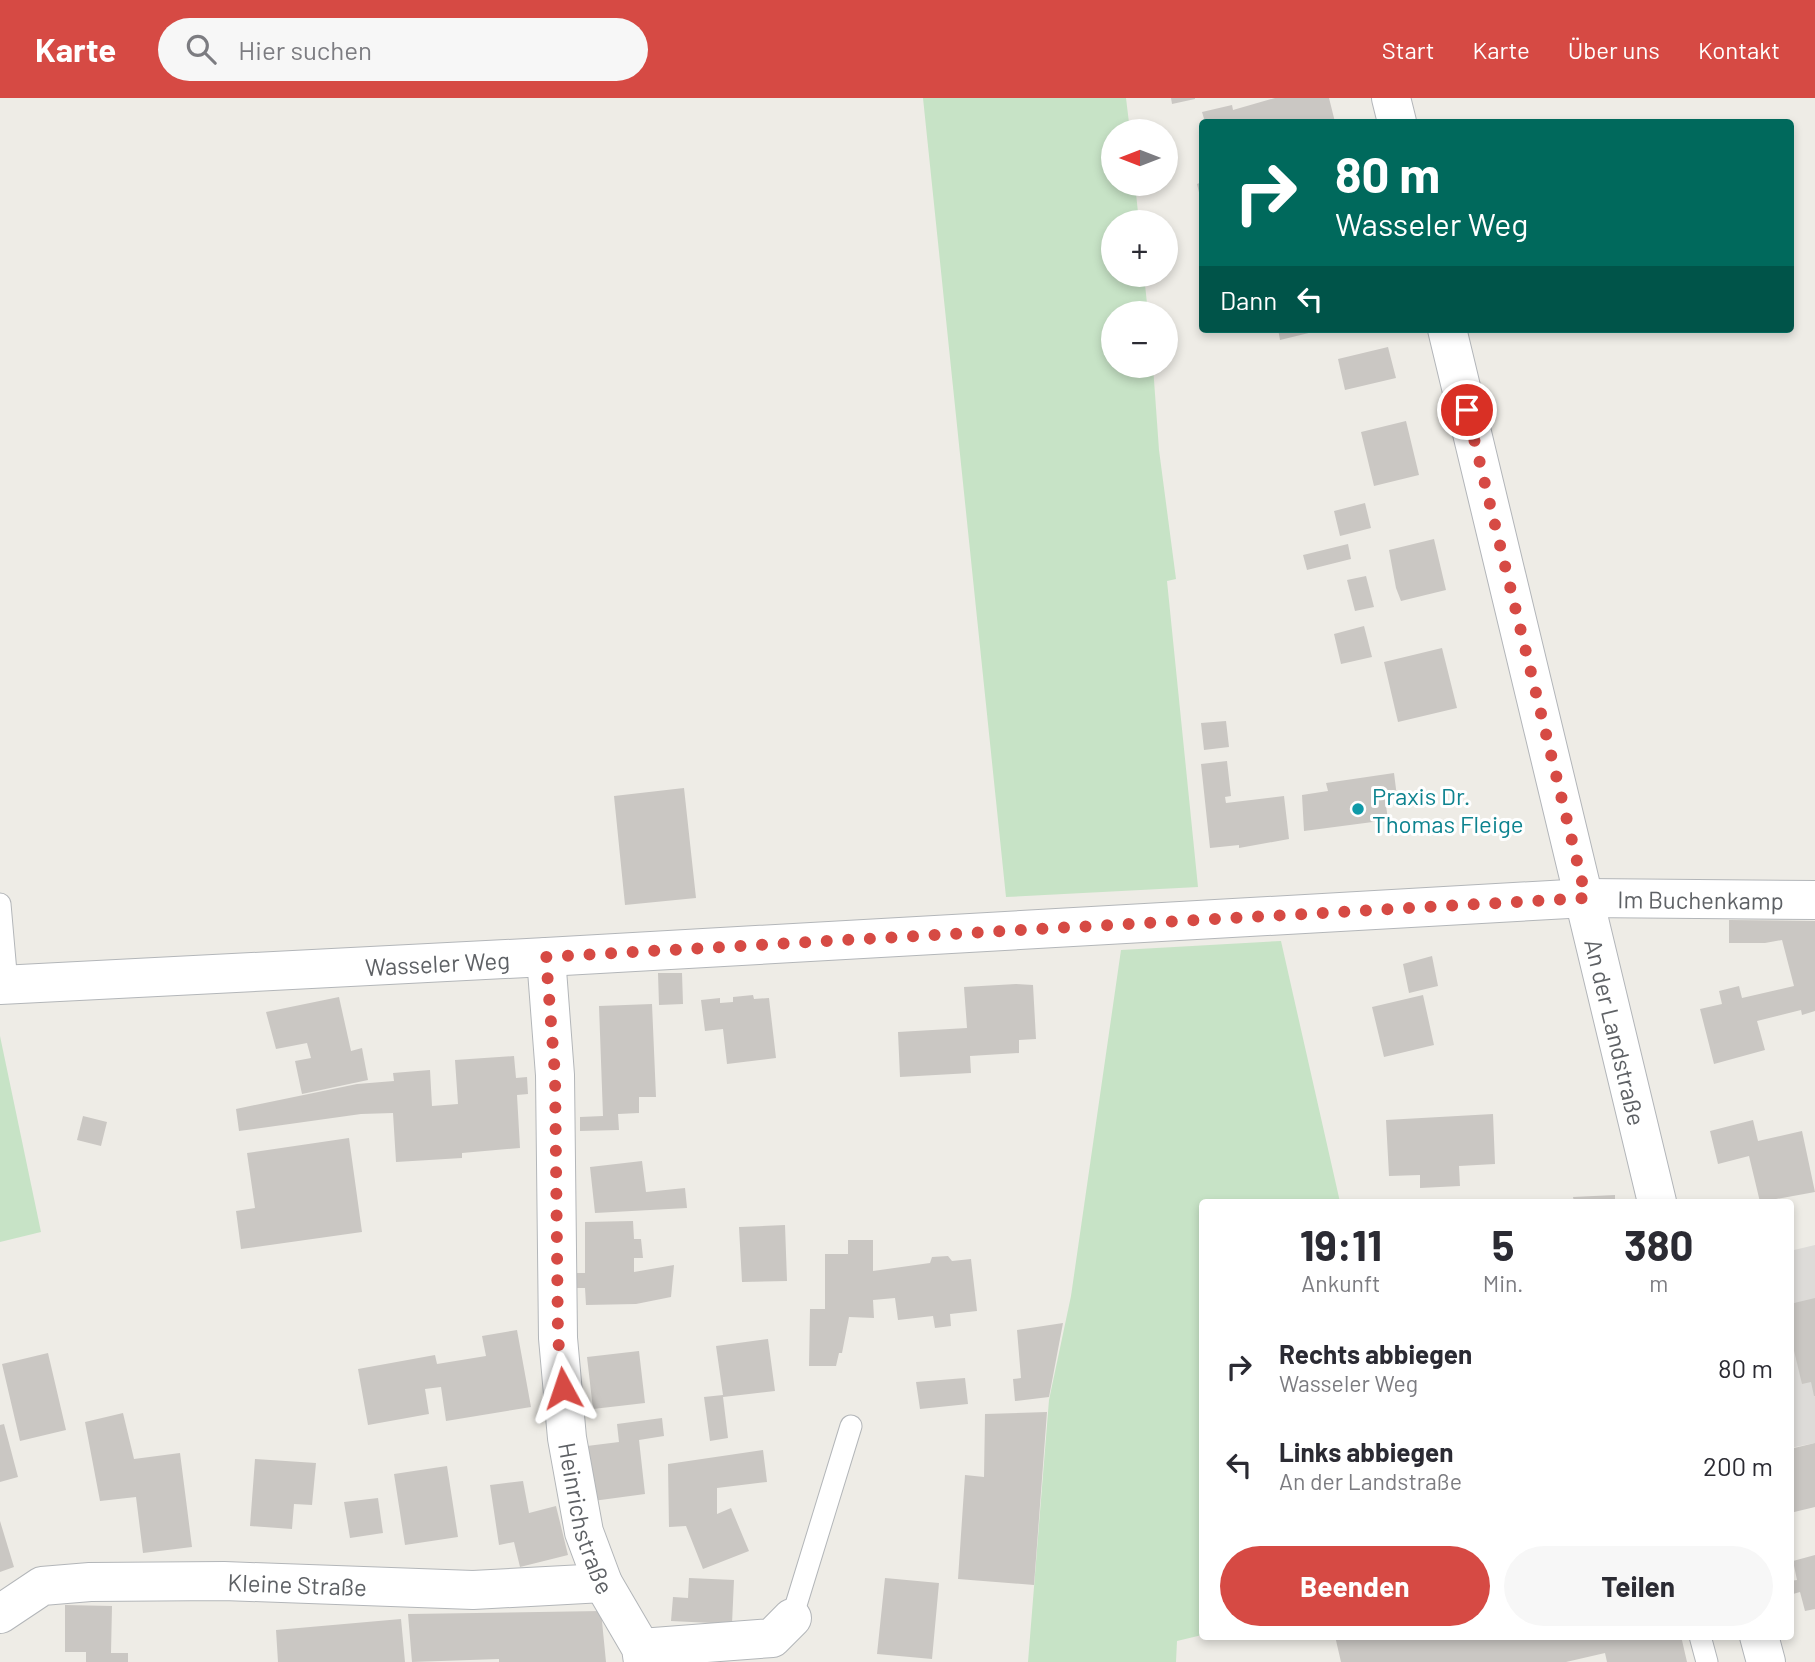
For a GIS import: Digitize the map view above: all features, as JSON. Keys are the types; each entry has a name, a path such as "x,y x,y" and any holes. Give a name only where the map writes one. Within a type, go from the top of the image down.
{"street":[{"path":"1391,98 1396,119"},
{"name":"An der Landstraße","path":"1448,333 1656,1199"},
{"name":"Im Buchenkamp","path":"1586,898 1815,900"},
{"name":"Wasseler Weg","path":"4,984 546,957 1586,898"},
{"name":"Heinrichstraße","path":"546,957 555,1075 558,1338 567,1438 584,1532 603,1583 642,1655"},
{"name":"Kleine Straße","path":"0,1614 42,1586 90,1582 224,1581 473,1590 603,1583"},
{"path":"642,1655 772,1638 792,1618"},
{"path":"1760,1640 1766,1662"}],"lane":[{"path":"0,904 4,984"},
{"path":"792,1618 851,1426"},
{"path":"1701,1640 1707,1662"}],"shaded area":[{"path":"1815,1245 1815,1443 1794,1447 1794,1250"}],"green space":[{"path":"923,98 1126,98 1129,119 1101,119 1101,196 1136,196 1138,210 1101,210 1101,287 1145,287 1147,301 1101,301 1101,378 1154,378 1159,450 1176,579 1167,581 1198,887 1006,897"},
{"path":"1281,941 1339,1199 1199,1199 1199,1636 1177,1641 1176,1662 1028,1662 1049,1400 1071,1296 1121,950"},
{"path":"0,1036 41,1232 0,1242"}],"building":[{"path":"1171,98 1195,98 1195,99 1172,104"},
{"path":"1275,98 1329,98 1334,119 1204,119 1202,112 1232,105 1233,110"},
{"path":"1279,333 1309,333 1280,340"},
{"path":"1388,347 1396,378 1345,390 1338,359"},
{"path":"1406,421 1419,475 1374,486 1361,432"},
{"path":"1365,503 1371,528 1340,536 1334,511"},
{"path":"1434,539 1446,590 1401,601 1389,550"},
{"path":"1348,544 1351,559 1307,570 1303,555"},
{"path":"1366,576 1374,607 1355,611 1347,580"},
{"path":"1364,626 1372,657 1341,664 1334,634"},
{"path":"1442,648 1457,708 1398,722 1384,662"},
{"path":"1226,721 1229,747 1204,750 1201,723"},
{"path":"1227,761 1231,796 1225,797 1226,803 1284,796 1289,839 1239,848 1239,845 1210,848 1201,764"},
{"name":"Praxis Dr. Thomas Fleige","path":"1394,773 1397,797 1385,798 1388,820 1304,831 1302,795 1328,791 1326,783"},
{"path":"684,788 696,898 625,905 614,796"},
{"path":"1729,920 1815,921 1815,1011 1802,1015 1801,1010 1757,1021 1765,1050 1714,1064 1700,1009 1722,1004 1719,991 1739,986 1742,998 1794,986 1782,940 1729,943"},
{"path":"1432,956 1438,986 1409,993 1403,964"},
{"path":"658,973 682,973 683,1004 659,1005"},
{"path":"1033,985 1036,1039 1019,1040 1019,1053 970,1056 971,1073 900,1077 898,1032 967,1028 964,987"},
{"path":"753,995 754,999 769,998 776,1058 727,1064 723,1029 705,1031 701,1000 720,998 720,1003 733,1002 733,997"},
{"path":"1423,995 1434,1045 1384,1057 1372,1007"},
{"path":"339,997 351,1051 362,1048 368,1080 302,1094 295,1061 311,1058 307,1043 276,1049 266,1012"},
{"path":"652,1004 656,1097 639,1097 639,1113 618,1114 619,1130 580,1131 580,1117 603,1116 599,1006"},
{"path":"514,1056 516,1078 527,1077 528,1094 517,1095 520,1148 462,1153 462,1158 396,1162 393,1113 361,1114 239,1131 236,1109 357,1084 394,1081 393,1073 430,1070 432,1106 458,1104 455,1060"},
{"path":"1493,1114 1495,1164 1459,1166 1460,1186 1420,1188 1420,1175 1389,1176 1386,1120"},
{"path":"83,1116 107,1122 101,1146 77,1140"},
{"path":"1753,1120 1758,1141 1802,1131 1815,1192 1776,1199 1759,1199 1749,1156 1718,1164 1710,1131"},
{"path":"349,1138 362,1232 241,1249 236,1211 255,1208 247,1153"},
{"path":"642,1161 646,1192 685,1188 687,1208 595,1213 590,1167"},
{"path":"1615,1195 1615,1199 1573,1199"},
{"path":"633,1221 634,1239 641,1239 643,1258 634,1258 634,1272 674,1265 671,1297 636,1304 586,1305 585,1288 577,1288 577,1273 585,1273 585,1222"},
{"path":"785,1225 787,1281 742,1282 739,1227"},
{"path":"848,1240 873,1240 873,1271 930,1263 932,1257 948,1256 952,1261 971,1259 977,1311 950,1314 951,1326 935,1328 933,1316 898,1320 895,1298 873,1300 874,1318 849,1317 842,1353 839,1353 836,1366 809,1366 810,1309 825,1309 825,1254 848,1254"},
{"path":"1815,1298 1815,1396 1811,1382 1802,1384 1794,1351 1794,1303"},
{"path":"1063,1323 1049,1397 1015,1401 1013,1379 1021,1378 1017,1330"},
{"path":"517,1330 531,1407 446,1421 441,1387 425,1389 429,1414 368,1425 358,1369 435,1355 437,1364 486,1356 482,1336"},
{"path":"768,1339 775,1391 723,1397 728,1438 710,1441 704,1397 723,1395 716,1346"},
{"path":"639,1351 645,1403 593,1409 587,1357"},
{"path":"48,1353 66,1430 20,1441 2,1364"},
{"path":"965,1378 968,1404 920,1409 916,1382"},
{"path":"1047,1412 1034,1585 958,1579 965,1475 984,1477 985,1414"},
{"path":"123,1413 134,1459 180,1453 192,1547 143,1553 136,1497 100,1501 85,1422"},
{"path":"662,1418 664,1436 639,1440 645,1494 593,1501 587,1446 619,1442 617,1424"},
{"path":"4,1424 18,1477 0,1482 0,1425"},
{"path":"1815,1443 1815,1507 1794,1512 1794,1448"},
{"path":"763,1450 767,1482 717,1488 717,1514 731,1508 749,1551 703,1569 686,1526 669,1527 668,1464"},
{"path":"255,1459 316,1463 312,1505 294,1504 292,1529 250,1526"},
{"path":"447,1466 458,1537 405,1545 394,1474"},
{"path":"523,1481 529,1513 556,1506 568,1555 520,1567 514,1542 499,1545 490,1485"},
{"path":"378,1498 383,1533 350,1538 344,1502"},
{"path":"0,1521 14,1567 0,1572"},
{"path":"1815,1555 1815,1609 1805,1611 1800,1592 1794,1594 1794,1580 1797,1580 1794,1561"},
{"path":"689,1578 734,1580 732,1624 671,1621 673,1597 688,1598"},
{"path":"885,1578 939,1583 932,1659 877,1654"},
{"path":"65,1605 112,1606 111,1653 128,1653 128,1662 86,1662 86,1652 65,1652"},
{"path":"601,1611 606,1662 499,1662 499,1659 412,1662 408,1614"},
{"path":"401,1619 405,1662 278,1662 276,1630"},
{"path":"1336,1640 1682,1640 1687,1662 1607,1662 1605,1653 1566,1662 1341,1662"}],"place":[{"name":"Praxis Dr. Thomas Fleige","path":"1358,809"}],"route":[{"path":"563,1388 558,1338 559,1222 555,1075 546,957 1586,898 1467,410"}]}
